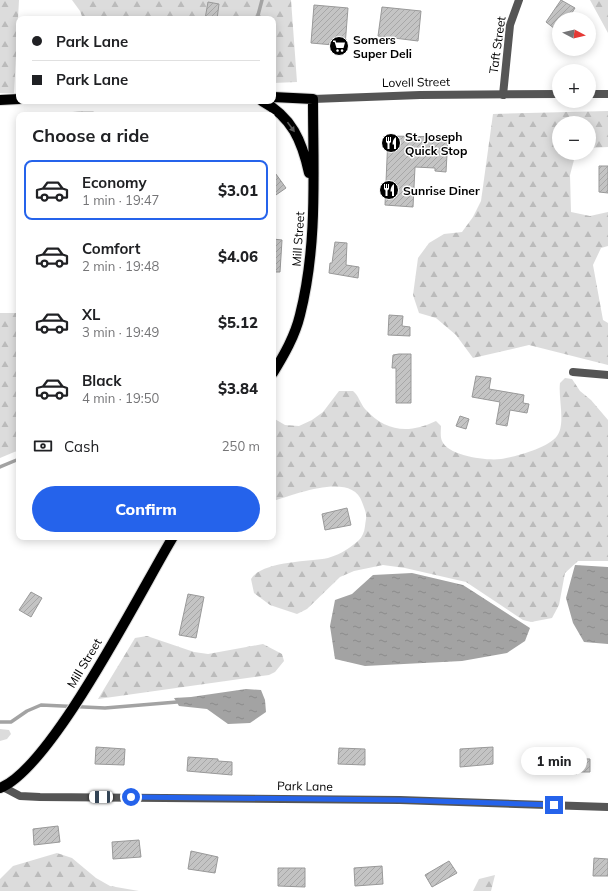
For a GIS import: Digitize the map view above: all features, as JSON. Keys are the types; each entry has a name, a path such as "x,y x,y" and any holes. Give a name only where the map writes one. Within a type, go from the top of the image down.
{"main road":[{"name":"Lovell Street","path":"276,97 313,99"},
{"path":"0,100 16,99"},
{"name":"Mill Street","path":"276,368 288,347 300,316 312,252 313,99"},
{"path":"268,104 277,109 293,129 304,149 313,195"},
{"name":"Mill Street","path":"2,788 18,777 33,763 57,731 94,674 171,540"}],"street":[{"name":"Taft Street","path":"503,95 510,26 519,0"},
{"name":"Lovell Street","path":"313,99 420,95 552,94"},
{"path":"596,94 608,94"},
{"path":"573,372 608,376"},
{"name":"Park Lane","path":"2,788 20,796 40,797 400,800 608,807"}],"green space":[{"path":"0,0 19,0 18,16 16,16 14,93 0,93"},
{"path":"72,0 291,0 297,82 276,83 276,16 82,16"},
{"path":"590,0 608,0 608,33"},
{"path":"93,111 94,112 72,112"},
{"path":"608,111 608,147 596,148 596,116 552,116 552,160 574,160 570,175 571,212 590,216 608,212 608,246 601,248 593,265 603,320 608,323 608,365 529,345 473,358 456,335 436,318 419,313 413,295 418,258 429,243 444,234 462,232 473,217 481,201 493,114"},
{"path":"0,313 16,313 16,451 0,458"},
{"path":"565,378 572,379 580,391 591,400 608,420 608,561 578,561 565,573 559,605 552,618 531,622 523,620 466,582 405,568 383,565 354,571 340,577 307,609 297,614 270,605 254,593 251,579 257,573 286,563 328,558 338,554 360,539 364,532 366,519 366,513 362,502 356,493 347,488 335,486 322,488 276,500 276,420 285,425 299,426 312,420 323,412 339,391 353,391 365,409 381,422 390,426 407,429 416,428 436,421 441,426 442,441 452,450 460,454 478,458 501,459 539,448 557,436 561,425 560,383"},
{"path":"147,636 194,652 208,654 263,644 282,654 284,661 275,672 269,675 98,699 135,638"},
{"path":"0,729 9,730 11,734 7,739 0,741"},
{"path":"57,853 72,858 96,878 110,886 139,891 0,891 0,879 13,866"},
{"path":"495,875 491,891 473,891 479,879"}],"water":[{"path":"575,565 608,567 608,644 584,642 573,623 566,598"},
{"path":"412,573 463,585 530,628 525,641 507,653 462,661 365,666 335,659 330,626 335,600 352,594 373,575"},
{"path":"246,689 261,690 265,700 266,712 250,723 228,724 207,709 179,706 174,698 191,697"}],"building":[{"path":"561,0 575,8 572,12 553,12"},
{"path":"208,2 219,4 217,16 206,16"},
{"path":"314,5 348,8 345,46 311,43"},
{"path":"382,7 421,11 418,41 378,36"},
{"path":"552,13 552,27 546,22"},
{"path":"388,136 448,137 446,172 435,171 435,168 415,167 413,207 385,205"},
{"path":"599,166 608,166 608,193 599,192"},
{"path":"276,174 286,188 276,195"},
{"path":"276,239 282,240 280,272 276,272"},
{"path":"335,242 347,243 346,265 359,267 358,278 329,273"},
{"path":"389,315 403,316 402,326 410,327 410,336 388,335"},
{"path":"411,354 411,403 396,403 396,368 392,368 393,355"},
{"path":"476,376 491,378 489,389 524,395 523,403 529,404 527,413 510,410 507,426 496,424 500,402 472,397"},
{"path":"460,416 469,419 466,429 456,426"},
{"path":"347,508 351,525 325,530 322,514"},
{"path":"31,592 42,598 31,617 19,610"},
{"path":"188,594 204,597 196,638 179,635"},
{"path":"96,747 125,749 124,765 95,764"},
{"path":"493,747 493,764 460,767 460,749"},
{"path":"339,748 365,749 365,765 338,764"},
{"path":"188,757 218,759 218,761 232,762 232,775 187,771"},
{"path":"555,758 590,759 590,772 577,772 577,774 554,774"},
{"path":"58,826 60,842 34,845 33,829"},
{"path":"139,840 141,857 113,859 112,842"},
{"path":"191,851 218,857 215,873 188,869"},
{"path":"594,858 608,859 608,876 593,876"},
{"path":"449,861 457,873 432,887 425,875"},
{"path":"382,866 383,884 355,886 354,868"},
{"path":"278,868 305,868 305,887 278,886"}],"waterway":[{"path":"258,16 262,0"},
{"path":"0,467 16,460"},
{"path":"0,722 11,722 27,711 41,705 105,708 177,702"}],"place":[{"name":"Somers Super Deli","path":"339,46"},
{"name":"St. Joseph Quick Stop","path":"391,143"},
{"name":"Sunrise Diner","path":"389,190"}],"route":[{"path":"131,797 400,800 554,805"}]}
